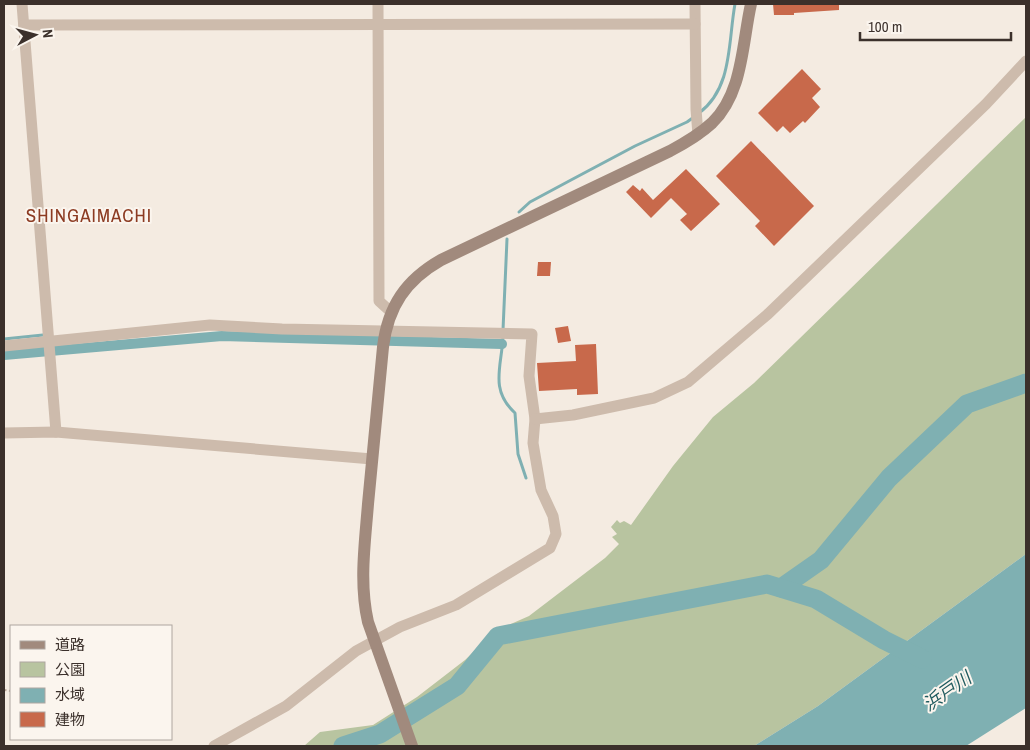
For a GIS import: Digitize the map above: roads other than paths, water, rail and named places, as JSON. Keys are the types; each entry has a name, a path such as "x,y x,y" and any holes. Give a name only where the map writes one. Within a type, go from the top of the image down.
{"street":[{"path":"22,4 56,432"},
{"path":"378,4 379,301 391,312"},
{"path":"695,4 696,114 698,135"},
{"path":"412,746 374,641 364,606 363,586 363,565 383,347 391,312 397,300 412,281 420,273 441,260 670,152 698,135 718,117 734,87 751,4"},
{"path":"24,25 695,24"},
{"path":"535,419 573,414 654,398 688,382 768,314 986,104 1026,61"},
{"path":"4,346 210,325 385,332 532,334 529,376 535,419 534,443 541,490 553,516 556,534 550,548 456,605 400,627 356,651 286,706 214,746"},
{"path":"4,433 56,432 372,459"}],"water":[{"name":"浜戸川","path":"1026,554 1026,708 966,746 754,746 818,706"}],"waterway":[{"path":"699,113 710,103 718,91 723,77 727,63 735,4"},
{"path":"519,212 530,202 694,117"},
{"path":"503,330 507,239"},
{"path":"4,339 43,335"},
{"path":"4,355 222,336 502,344"},
{"path":"503,336 499,377 500,386 502,395 515,413 518,454 526,478"},
{"path":"781,588 821,560 889,478 967,404 1026,383"},
{"path":"343,746 380,734 457,686 498,636 767,584 816,599 884,640 922,659"}],"district":[{"name":"SHINGAIMACHI","path":"89,215"}]}
